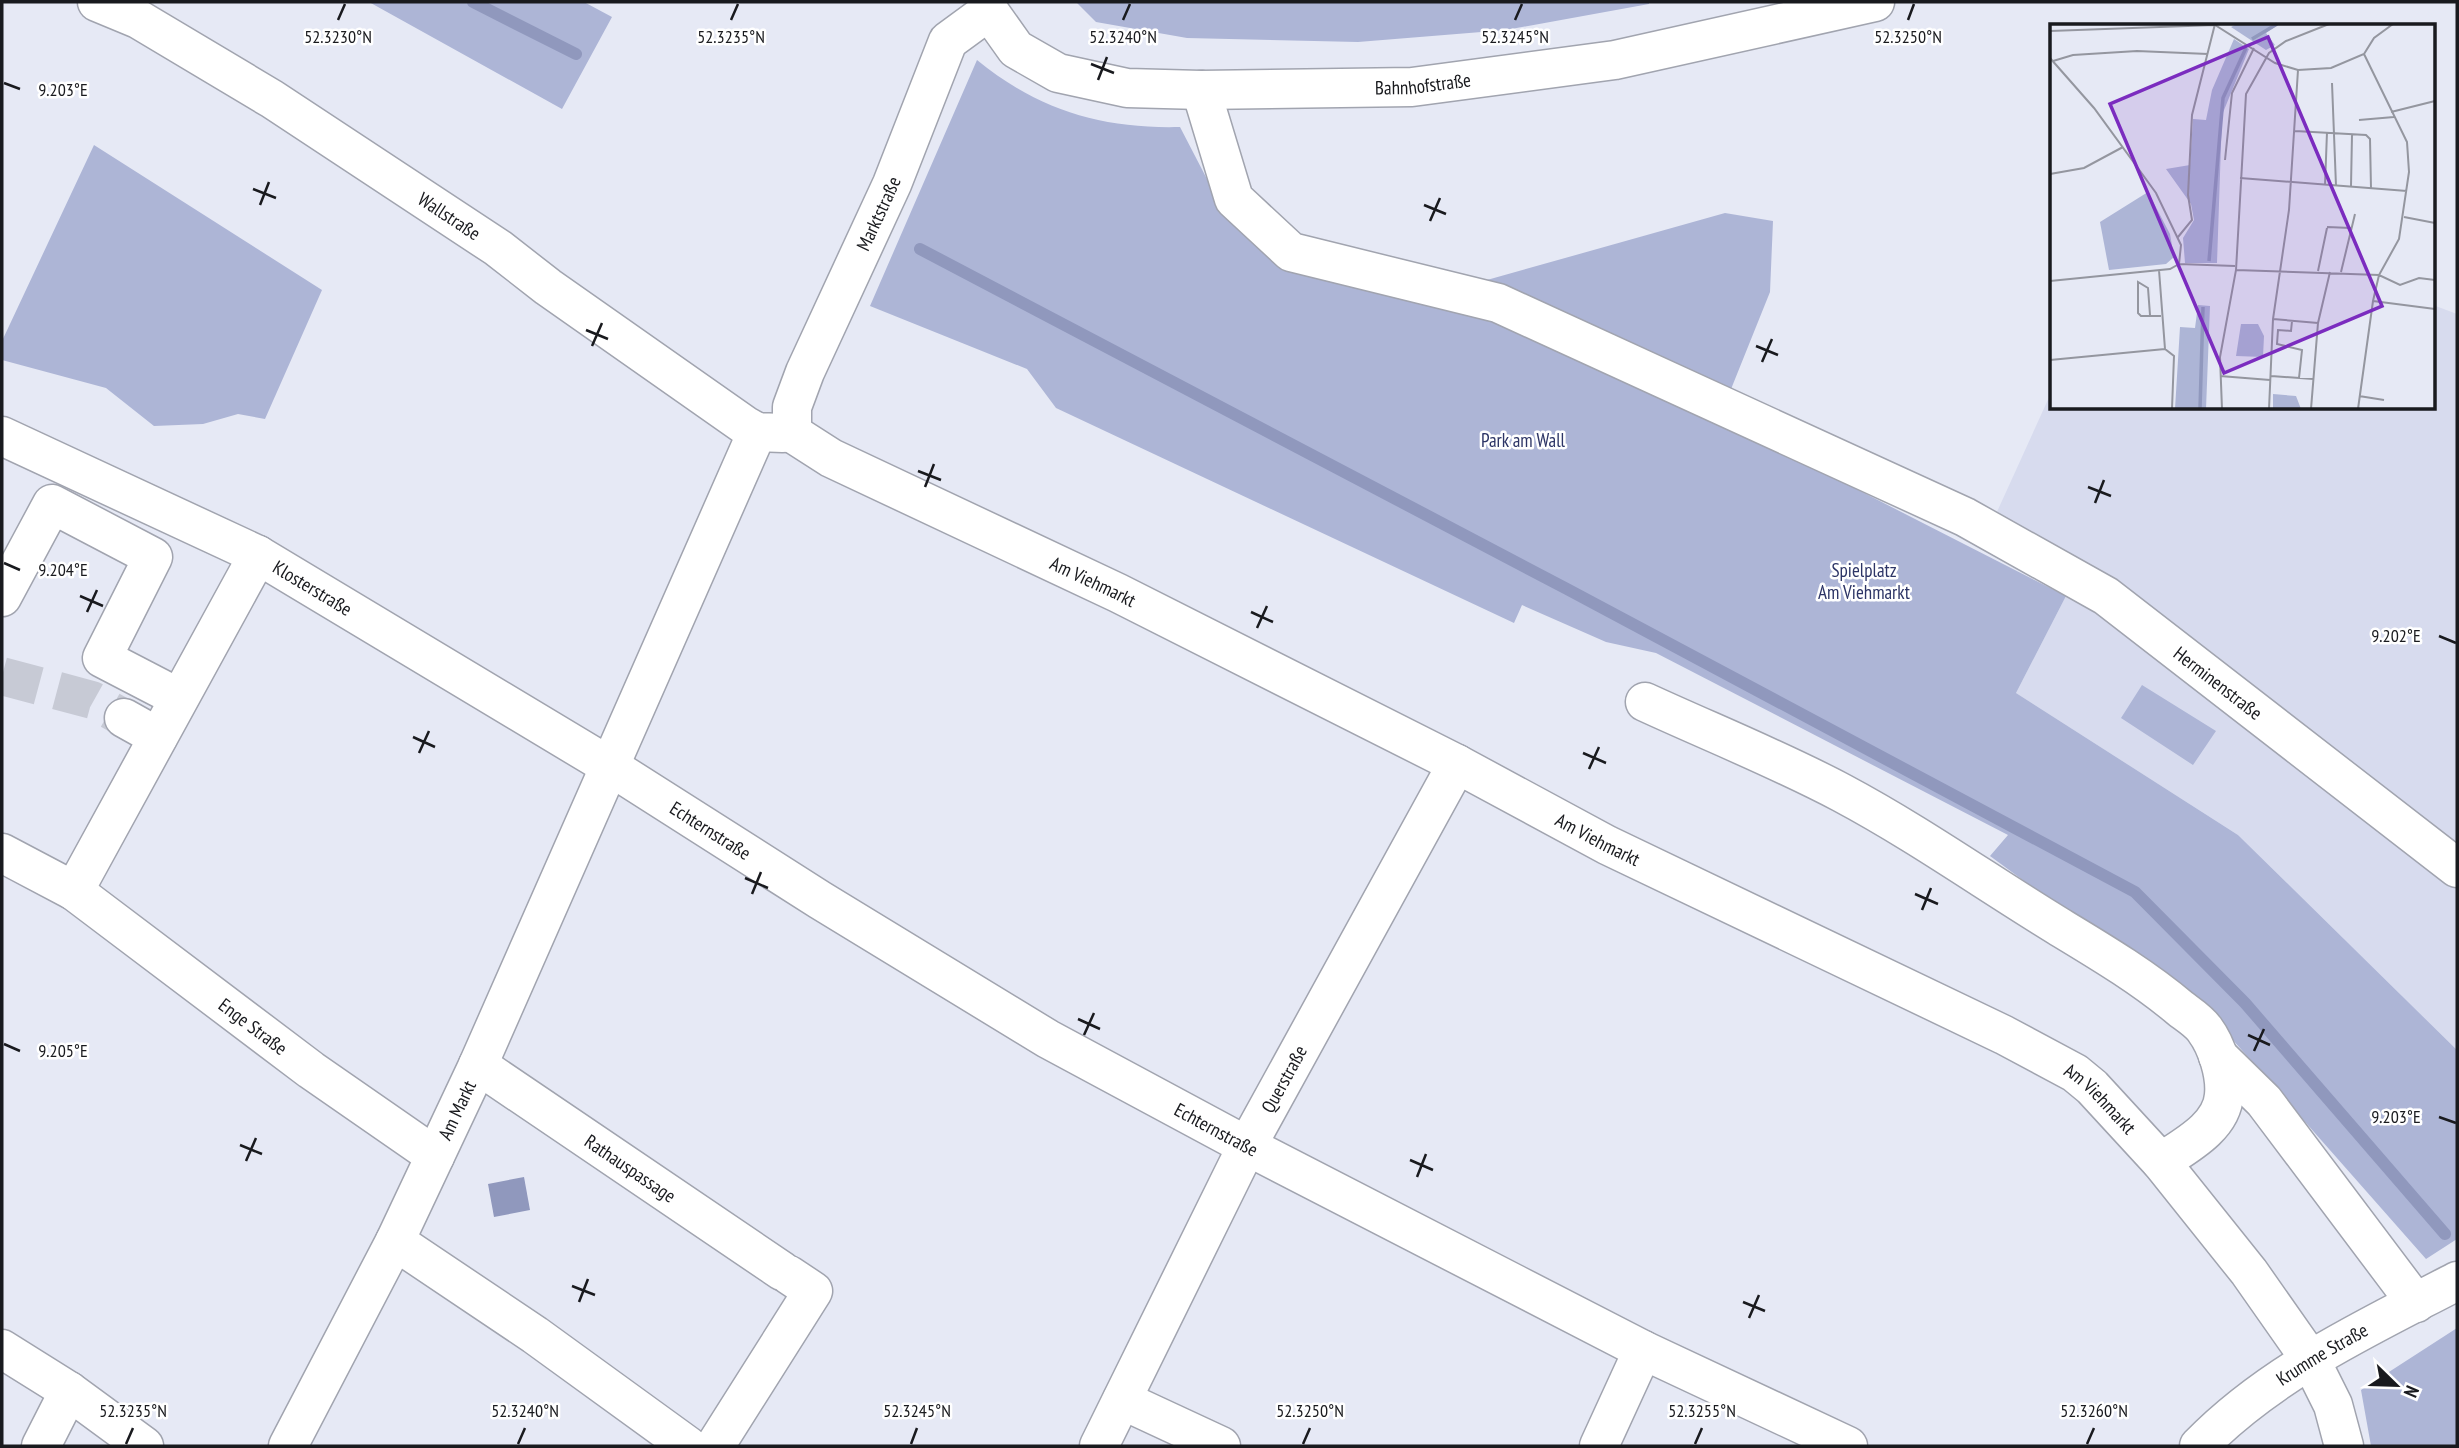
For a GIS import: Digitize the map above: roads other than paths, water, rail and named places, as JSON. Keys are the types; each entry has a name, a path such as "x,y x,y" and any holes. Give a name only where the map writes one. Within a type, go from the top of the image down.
{"street":[{"name":"Wallstraße","path":"97,2 138,19 283,107 498,248 548,287 775,433"},
{"name":"Bahnhofstraße","path":"988,6 1016,49 1058,73 1127,88 1200,90 1412,87 1615,60 1875,2"},
{"name":"Marktstraße","path":"611,767 692,575 792,407 805,372 892,184 948,41 988,6"},
{"name":"Herminenstraße","path":"1200,90 1234,199 1291,252 1498,303 1965,517 2106,596 2457,867"},
{"name":"Am Viehmarkt","path":"775,433 1032,551 1457,764 1607,845 2004,1035 2075,1073 2092,1087 2161,1162 2249,1272 2310,1359 2333,1405 2344,1446"},
{"name":"Klosterstraße","path":"2,436 258,555 611,767"},
{"path":"2,597 52,504 153,557 102,658 179,698"},
{"path":"74,891 258,555"},
{"path":"1645,702 1840,792 1929,843 2012,898 2143,978 2205,1029 2218,1056 2224,1096 2220,1109 2204,1130 2161,1162"},
{"path":"124,718 158,737"},
{"name":"Querstraße","path":"1099,1446 1247,1146 1457,764"},
{"name":"Am Markt","path":"288,1446 395,1241 478,1065 611,767"},
{"name":"Echternstraße","path":"611,767 820,900 1048,1039 1247,1146 1643,1350 1848,1446"},
{"name":"Enge Straße","path":"2,853 74,891 311,1070 435,1156"},
{"path":"2218,1056 2264,1101 2416,1303"},
{"name":"Rathauspassage","path":"478,1065 813,1291 715,1446"},
{"path":"395,1241 535,1335 688,1446"},
{"name":"Krumme Straße","path":"2199,1446 2310,1359 2457,1281"},
{"path":"2,1349 69,1391 144,1446"},
{"path":"1599,1446 1643,1350"},
{"path":"41,1446 69,1391"},
{"path":"1122,1400 1221,1446"}],"waterway":[{"path":"473,2 576,54"},
{"path":"920,249 1567,589 2135,892 2245,1003 2445,1234"}],"tunnel":[{"path":"2,676 92,700 124,718"}],"park label":[{"name":"Park am Wall","path":"1523,440"},
{"name":"Spielplatz Am Viehmarkt","path":"1864,581"}]}
